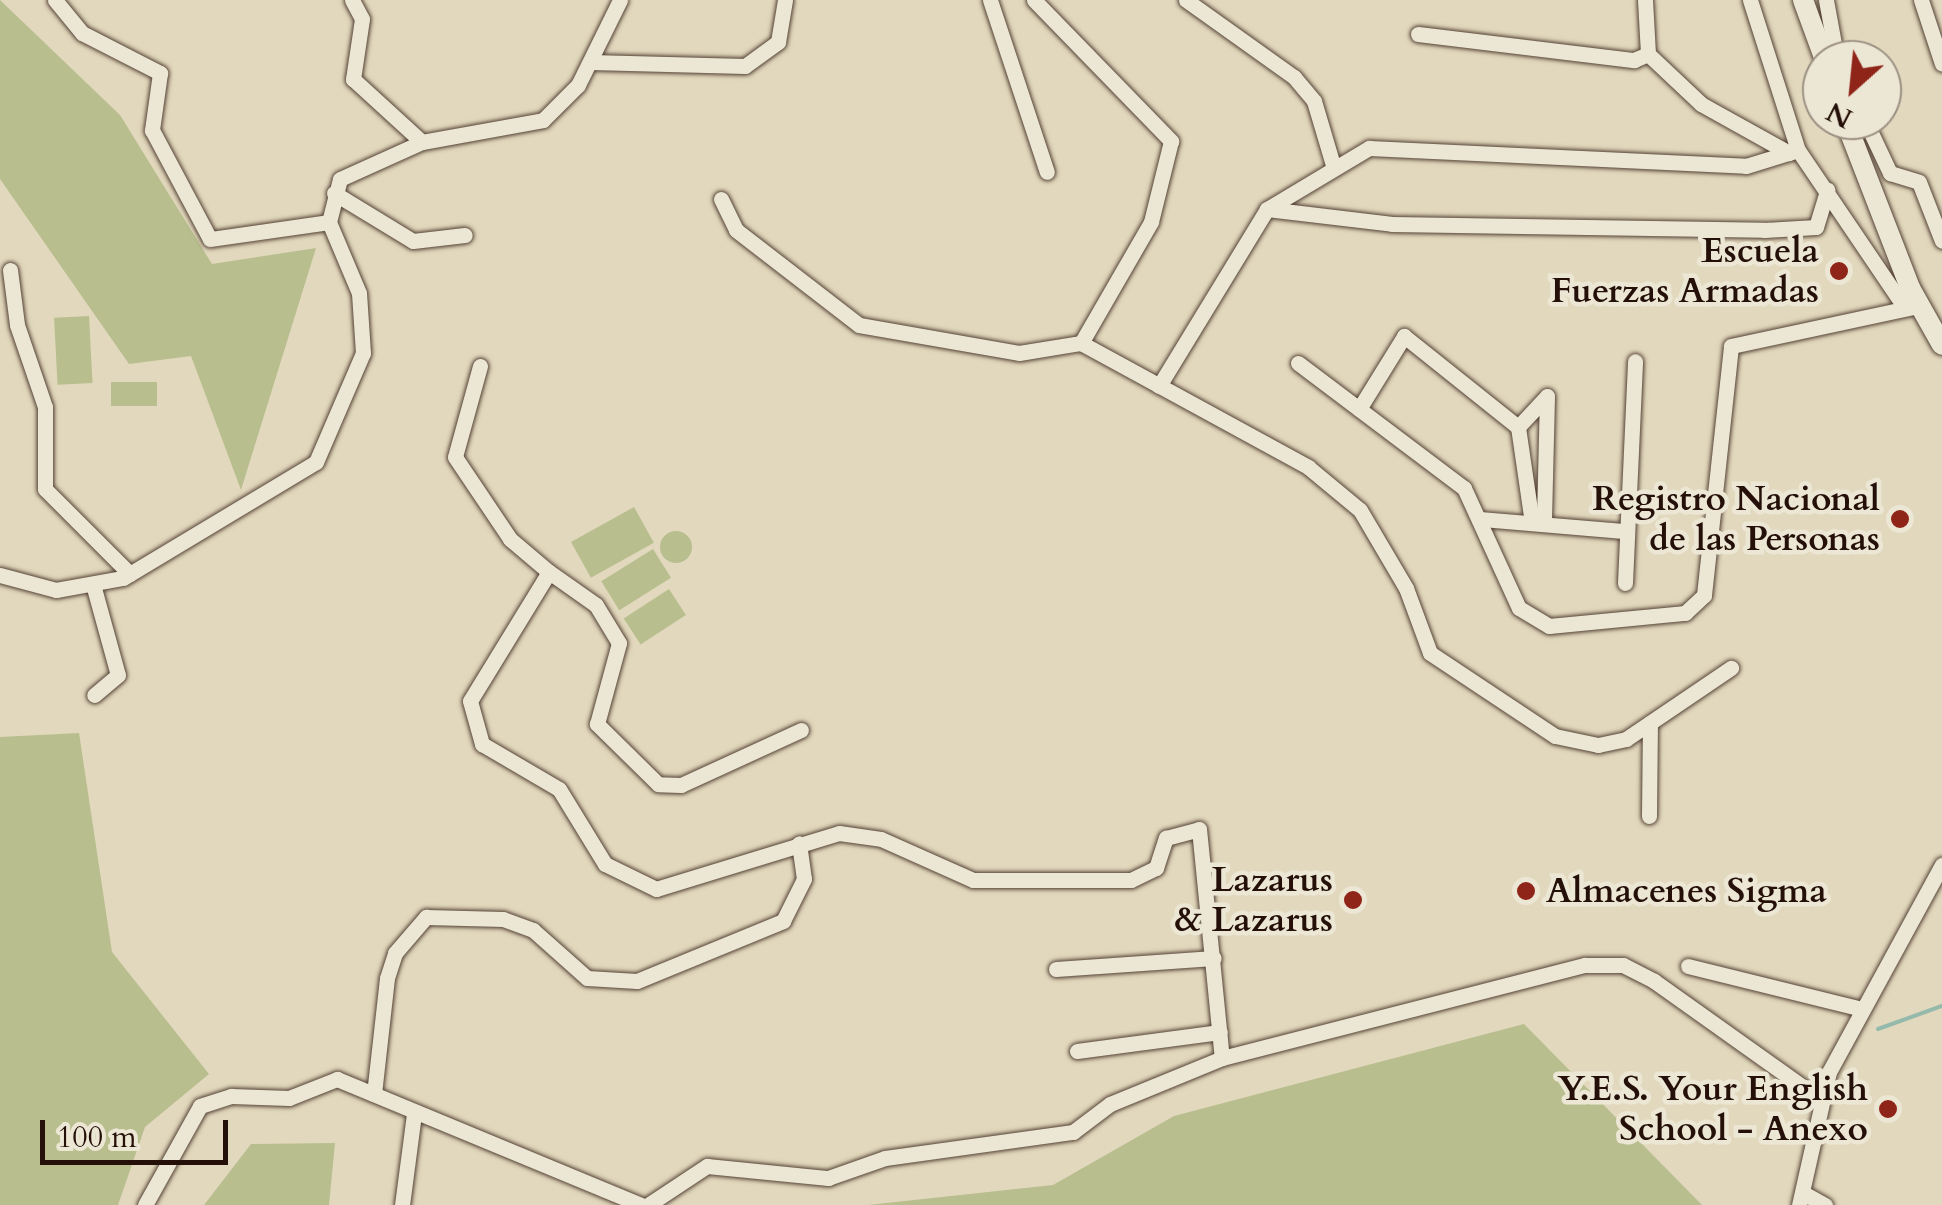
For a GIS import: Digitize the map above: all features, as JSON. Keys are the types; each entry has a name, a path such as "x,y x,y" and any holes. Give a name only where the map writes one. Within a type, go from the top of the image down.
{"street":[{"path":"54,0 82,33 160,73 152,130 210,239 329,222"},
{"path":"352,0 362,19 353,79 422,142"},
{"path":"0,575 56,590 94,588 130,574 300,474 329,444 363,353 363,320 329,222 334,193 349,169 422,142 530,126 555,112 590,62 620,0"},
{"path":"590,62 745,66 778,42 785,0"},
{"path":"990,0 1047,172"},
{"path":"1034,0 1171,141 1150,222 1080,343"},
{"path":"1186,0 1294,77 1314,101 1333,166"},
{"path":"1646,0 1648,54 1701,104 1794,152 1827,190 1942,345"},
{"path":"1750,0 1794,152"},
{"path":"1921,0 1942,64"},
{"path":"1812,4 1820,40"},
{"path":"1812,4 1827,40"},
{"path":"1418,34 1634,60 1648,54"},
{"path":"1852,140 1911,307"},
{"path":"1875,140 1890,172 1919,182 1942,241"},
{"path":"1158,386 1267,209 1333,166 1391,146 1746,166 1794,152"},
{"path":"1267,209 1392,224 1764,230 1816,227 1827,190"},
{"path":"334,193 413,241 465,235"},
{"path":"722,200 736,230 859,325 1020,353 1080,343 1342,492 1406,588 1430,653 1470,687 1555,736 1598,745 1650,723 1731,668"},
{"path":"10,270 17,325 44,407 45,489 130,574"},
{"path":"1298,364 1442,468 1481,519 1519,608 1536,624 1685,613 1714,568 1732,346 1911,307"},
{"path":"1359,409 1404,336 1518,427 1538,522"},
{"path":"1624,583 1636,361"},
{"path":"480,366 455,456 510,539 596,606 620,643 597,724 658,784 680,785 801,730"},
{"path":"1518,427 1547,396 1538,522"},
{"path":"1481,519 1624,531"},
{"path":"549,572 476,681 471,712 482,744 559,789 605,864 629,882 656,889 694,881 799,843 839,833 881,839 973,880 1036,887 1131,880 1156,868 1166,838 1191,826 1199,829 1222,1058"},
{"path":"94,588 118,675 94,694"},
{"path":"1649,816 1650,723"},
{"path":"374,1094 387,978 395,952 426,917 504,919 533,930 587,978 637,980 783,920 804,879 799,843"},
{"path":"1826,1205 1802,1199 1820,1099 1858,1008 1942,865"},
{"path":"1056,969 1214,958"},
{"path":"146,1205 185,1123 206,1102 283,1099 337,1078 414,1114 644,1205 707,1166 828,1178 885,1158 1073,1132 1110,1104 1222,1058 1546,972 1622,966 1820,1099"},
{"path":"1688,966 1858,1008"},
{"path":"1077,1052 1220,1032"},
{"path":"402,1205 414,1114"}],"green space":[{"path":"0,0 120,115 212,264 316,248 241,490 191,356 129,364 0,179"},
{"path":"89,316 93,383 58,385 54,318"},
{"path":"111,382 157,382 157,406 111,406"},
{"path":"634,507 654,543 591,578 571,542"},
{"path":"676,531 687,536 692,547 687,558 676,563 665,558 660,547 665,536"},
{"path":"653,549 671,578 619,610 601,581"},
{"path":"669,589 686,615 641,644 624,618"},
{"path":"79,733 112,952 209,1074 145,1127 118,1205 0,1205 0,737"},
{"path":"1524,1024 1702,1205 868,1205 1053,1185 1174,1116"},
{"path":"335,1143 329,1205 204,1205 251,1144"}],"waterway":[{"path":"1878,1029 1942,1006"}],"place":[{"name":"Escuela Fuerzas Armadas","path":"1839,271"},
{"name":"Registro Nacional de las Personas","path":"1900,519"},
{"name":"Almacenes Sigma","path":"1526,891"},
{"name":"Lazarus & Lazarus","path":"1353,900"},
{"name":"Y.E.S. Your English School - Anexo","path":"1888,1109"}]}
